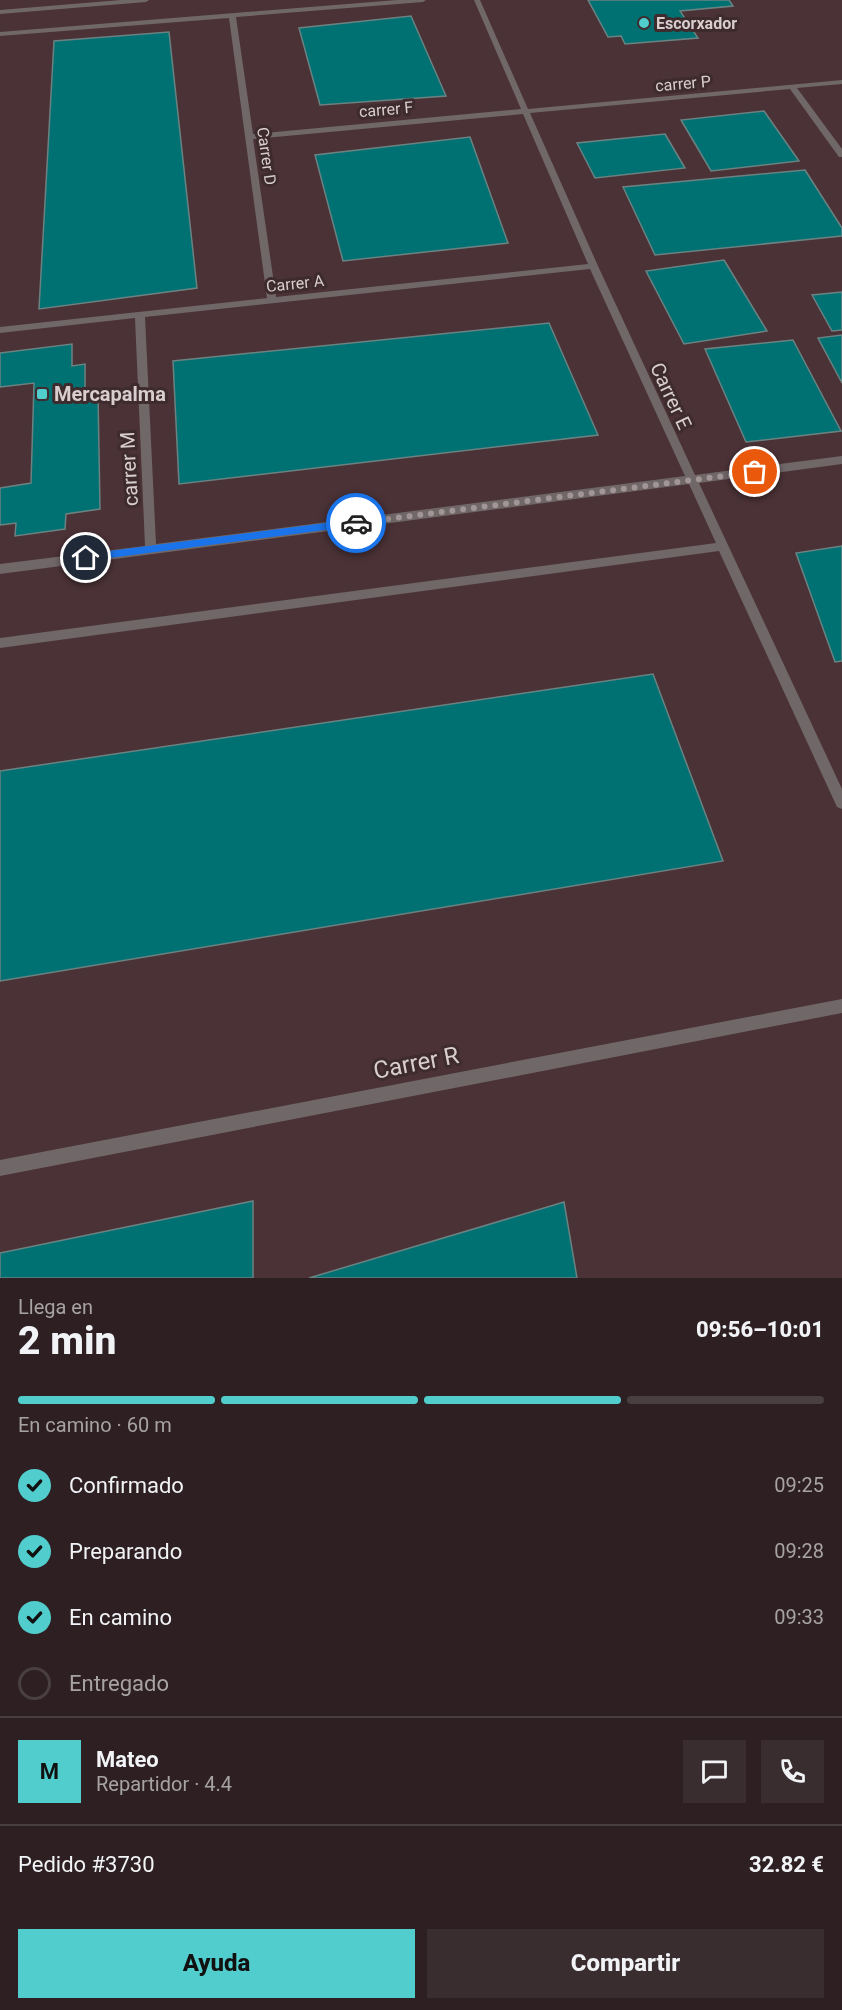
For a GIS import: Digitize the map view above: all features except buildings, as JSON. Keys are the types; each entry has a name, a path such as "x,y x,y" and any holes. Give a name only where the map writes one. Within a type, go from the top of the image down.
{"lane":[{"path":"0,12 146,0"},
{"path":"0,43 1,34 423,0"},
{"name":"Carrer E","path":"477,0 592,266 842,803"},
{"name":"Carrer D","path":"232,15 272,301"},
{"name":"carrer P","path":"525,111 842,82"},
{"path":"792,87 842,155"},
{"name":"carrer F","path":"249,137 525,111"},
{"name":"Carrer A","path":"0,330 592,266"},
{"name":"carrer M","path":"140,315 151,549"},
{"path":"0,569 842,460"},
{"path":"0,643 724,546"},
{"name":"Carrer R","path":"0,1168 842,1006"}],"shaded area":[{"name":"Mercapalma","path":"0,0 842,0 842,1278 0,1278"}],"way so far":[{"path":"356,523 755,472"}],"place":[{"name":"Escorxador","path":"644,23"},
{"name":"Mercapalma","path":"42,394"}],"route":[{"path":"86,558 356,523"}]}
